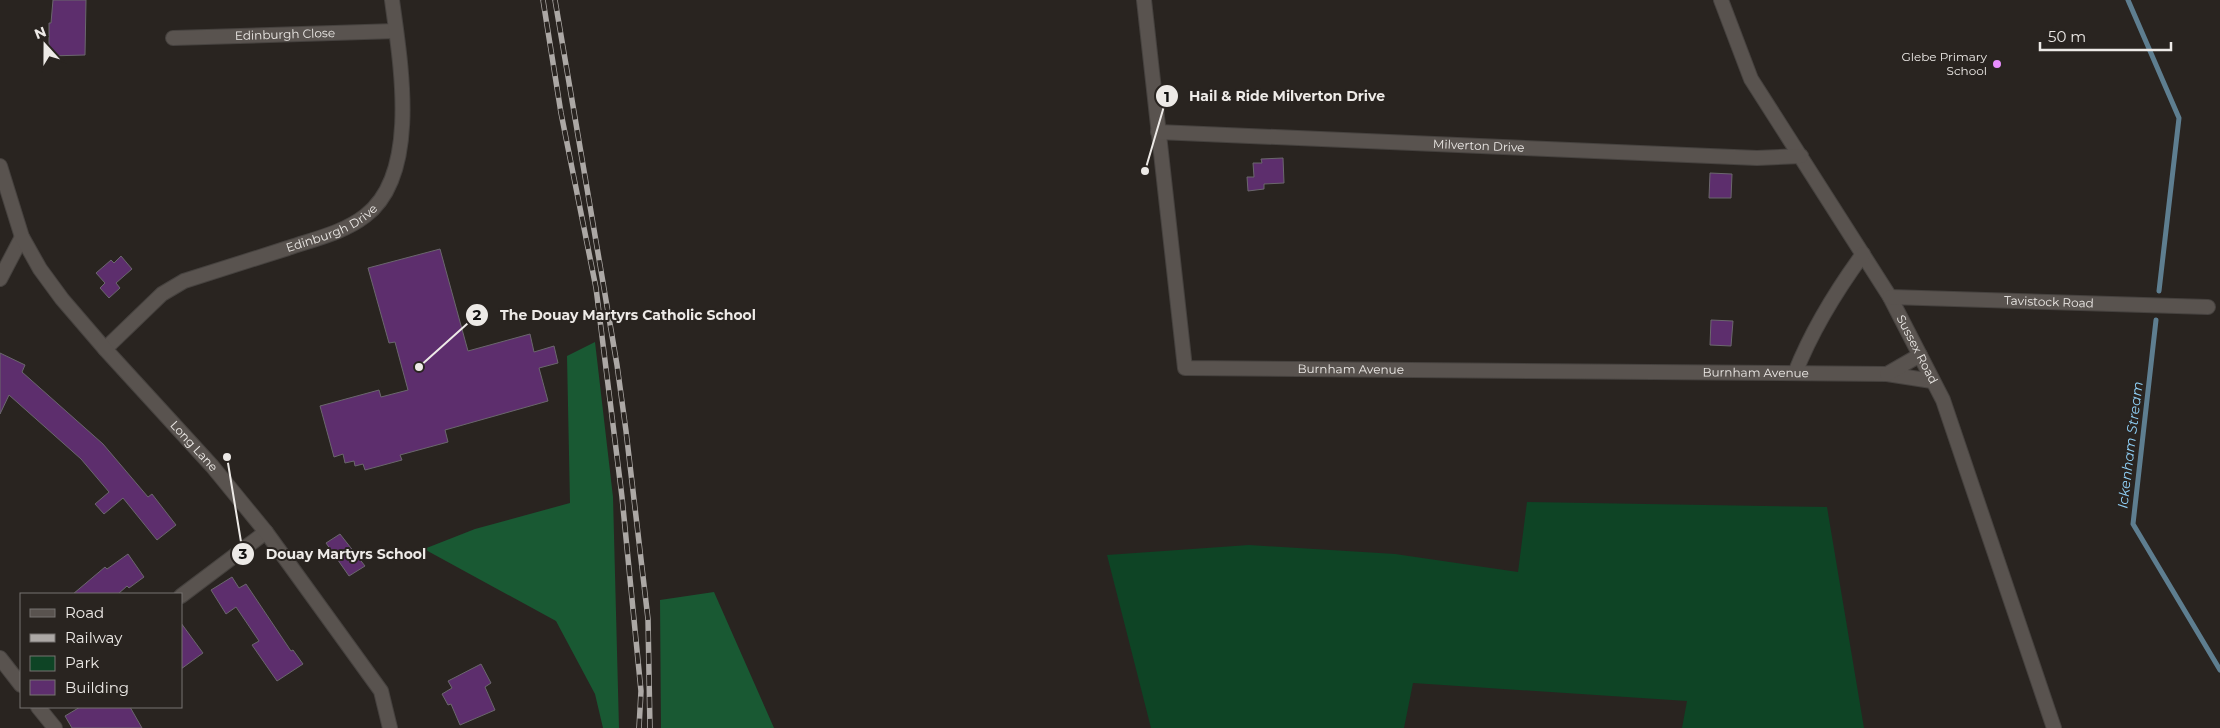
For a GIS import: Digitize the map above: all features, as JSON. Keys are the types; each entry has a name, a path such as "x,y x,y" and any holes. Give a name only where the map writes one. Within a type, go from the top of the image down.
{"street":[{"name":"Edinburgh Drive","path":"105,349 162,294 184,281 339,231 366,216 384,194 397,168 402,136 402,100 392,0"},
{"name":"Burnham Avenue","path":"1144,0 1185,368 1888,374 1932,381"},
{"name":"Sussex Road","path":"1721,0 1751,79 1890,297 1943,400 2054,728"},
{"name":"Edinburgh Close","path":"173,38 396,31"},
{"name":"Milverton Drive","path":"1158,132 1757,158 1801,156"},
{"name":"Long Lane","path":"0,166 22,237 40,269 105,349 212,466 266,532 381,692 390,728"},
{"path":"0,279 22,237"},
{"path":"1795,373 1819,320 1837,290 1863,254"},
{"name":"Tavistock Road","path":"1890,297 2208,307"},
{"name":"Burnham Avenue","path":"1888,374 1920,356"},
{"path":"182,595 266,532"},
{"path":"0,658 20,684"},
{"path":"39,708 55,728"}],"green space":[{"path":"595,342 613,497 619,728 603,728 595,694 556,621 424,549 475,529 570,503 567,356"},
{"path":"1527,502 1827,507 1864,728 1682,728 1687,701 1413,683 1404,728 1151,728 1107,555 1249,545 1395,554 1518,572"},
{"path":"714,592 774,728 661,728 660,600"}],"building":[{"path":"53,0 86,0 85,55 49,56 49,23 51,23"},
{"path":"1283,158 1284,183 1264,184 1264,189 1248,191 1247,177 1254,177 1253,163 1262,163 1261,159"},
{"path":"1710,173 1732,174 1731,198 1709,198"},
{"path":"440,249 468,351 530,334 534,352 554,346 558,363 539,368 548,401 445,430 448,442 400,455 402,460 365,470 363,464 355,466 354,461 345,463 343,454 334,457 320,406 379,390 381,397 408,390 395,342 389,343 368,268"},
{"path":"121,256 132,269 116,283 120,288 109,298 100,288 105,283 96,273 111,260 114,263"},
{"path":"1711,320 1733,321 1731,346 1710,345"},
{"path":"0,353 25,365 22,372 103,444 148,497 152,494 176,525 157,540 123,498 104,514 95,504 109,492 81,459 9,395 0,414"},
{"path":"340,534 365,566 349,576 326,543"},
{"path":"128,554 144,577 129,588 127,586 119,593 74,593 105,567 107,569"},
{"path":"232,577 239,588 246,584 291,651 293,650 303,664 277,681 252,645 259,641 236,607 226,614 211,590"},
{"path":"182,624 203,653 182,668"},
{"path":"481,664 491,683 485,687 495,710 460,725 451,704 448,705 442,694 452,688 448,681"},
{"path":"78,708 131,708 142,728 72,728 65,716"}],"waterway":[{"name":"Ickenham Stream","path":"2128,0 2179,118 2159,291"},
{"name":"Ickenham Stream","path":"2156,320 2133,524 2220,670"}],"railway":[{"path":"543,0 561,113 596,288 622,497 641,691 639,728"},
{"path":"555,0 617,365 626,431 648,619 650,728"}],"place":[{"name":"Glebe Primary School","path":"1997,64"},
{"name":"Hail & Ride Milverton Drive","path":"1145,171"},
{"name":"The Douay Martyrs Catholic School","path":"419,367"},
{"name":"Douay Martyrs School","path":"227,457"}]}
